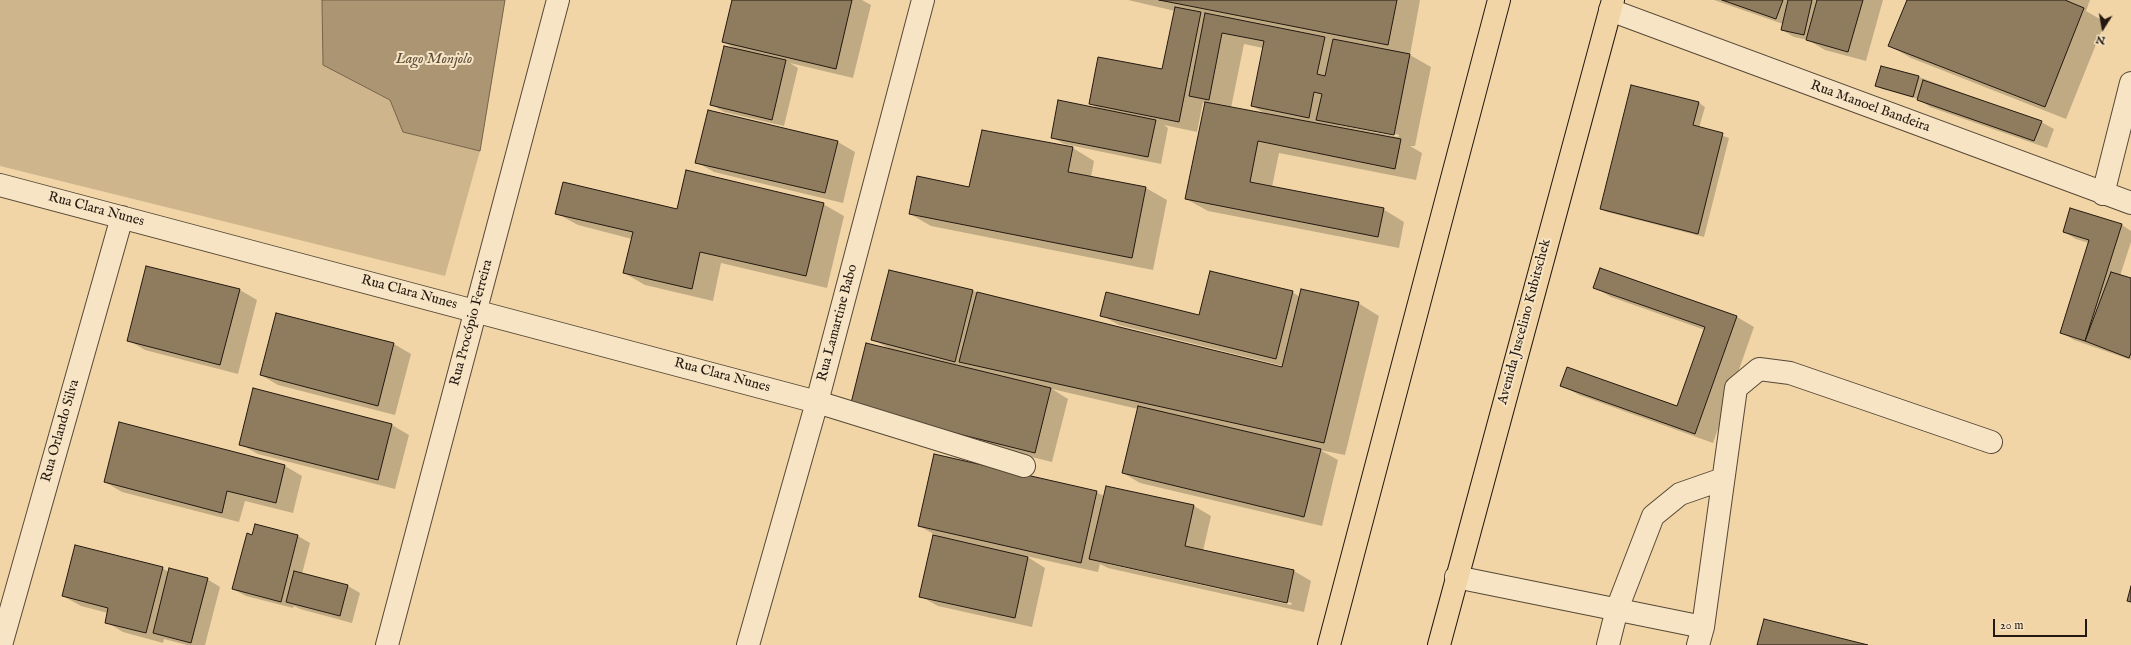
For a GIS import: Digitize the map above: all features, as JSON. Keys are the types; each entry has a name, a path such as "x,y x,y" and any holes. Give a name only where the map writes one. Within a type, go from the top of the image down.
{"main road":[{"path":"1329,645 1499,0"},
{"name":"Avenida Juscelino Kubitschek","path":"1439,645 1456,577 1611,5"}],"street":[{"name":"Rua Procópio Ferreira","path":"387,645 558,0"},
{"name":"Rua Lamartine Babo","path":"748,645 817,402 923,0"},
{"name":"Rua Manoel Bandeira","path":"1611,5 2103,194 2131,203"},
{"path":"2103,194 2131,83"},
{"name":"Rua Clara Nunes","path":"0,186 122,217 817,402 1024,466"},
{"name":"Rua Orlando Silva","path":"1,645 122,217"},
{"path":"1456,577 1617,609 1701,636 1736,388 1759,368 1790,373 1992,442"},
{"path":"1608,645 1617,609 1653,516 1680,494 1723,479"}],"shaded area":[{"path":"0,0 322,0 323,65 390,100 403,132 480,151 445,276 0,166"}],"water":[{"name":"Lago Monjolo","path":"322,0 505,0 480,151 403,132 390,100 323,65"}],"building":[{"path":"732,0 852,0 836,69 722,42"},
{"path":"1159,0 1397,0 1388,45"},
{"path":"1722,0 1783,0 1776,19"},
{"path":"1788,0 1812,0 1804,35 1781,30"},
{"path":"1817,0 1863,0 1848,52 1806,40"},
{"path":"1907,0 2065,0 2084,8 2045,107 1888,46"},
{"path":"1175,7 1201,12 1179,122 1089,104 1098,57 1162,69"},
{"path":"1205,13 1325,37 1317,74 1325,76 1333,39 1410,54 1394,135 1316,120 1322,94 1314,92 1309,118 1251,106 1264,41 1222,33 1209,100 1189,96"},
{"path":"724,46 786,60 772,120 710,105"},
{"path":"1881,66 1919,76 1913,97 1875,86"},
{"path":"1923,80 2042,121 2034,141 1917,100"},
{"path":"1631,85 1699,102 1693,125 1723,133 1698,234 1600,209"},
{"path":"1058,100 1156,120 1148,157 1051,138"},
{"path":"1205,102 1401,139 1395,169 1258,141 1250,182 1384,208 1378,237 1185,199"},
{"path":"708,110 838,141 825,193 695,163"},
{"path":"982,130 1073,147 1068,172 1146,187 1132,258 909,214 917,176 969,187"},
{"path":"686,170 824,203 806,276 700,252 692,289 623,273 633,232 555,214 563,182 677,209"},
{"path":"2070,208 2122,224 2085,341 2060,333 2089,240 2063,232"},
{"path":"146,266 240,289 220,365 127,341"},
{"path":"1600,268 1737,316 1695,434 1560,386 1567,367 1677,406 1705,327 1593,288"},
{"path":"889,270 973,290 955,362 871,340"},
{"path":"1210,271 1293,291 1276,359 1100,316 1106,292 1199,315"},
{"path":"2111,272 2131,278 2131,353 2129,358 2085,341"},
{"path":"1301,289 1359,302 1324,443 959,362 977,292 1282,367"},
{"path":"276,313 394,343 378,406 260,375"},
{"path":"866,343 1051,388 1035,453 850,407"},
{"path":"253,388 392,424 378,480 239,445"},
{"path":"1138,406 1321,449 1304,517 1122,473"},
{"path":"119,422 285,465 276,503 227,491 222,513 104,482"},
{"path":"934,454 1097,491 1081,563 918,526"},
{"path":"1106,486 1194,505 1185,546 1294,570 1287,603 1089,559"},
{"path":"255,524 298,535 281,602 232,589 247,533 252,535"},
{"path":"933,535 1028,557 1015,618 919,597"},
{"path":"75,545 163,567 146,633 105,623 108,608 62,596"},
{"path":"169,568 208,578 191,643 153,633"},
{"path":"294,571 348,585 340,616 286,602"},
{"path":"2131,586 2131,602 2127,601"},
{"path":"1764,619 1868,645 1757,645"}]}
